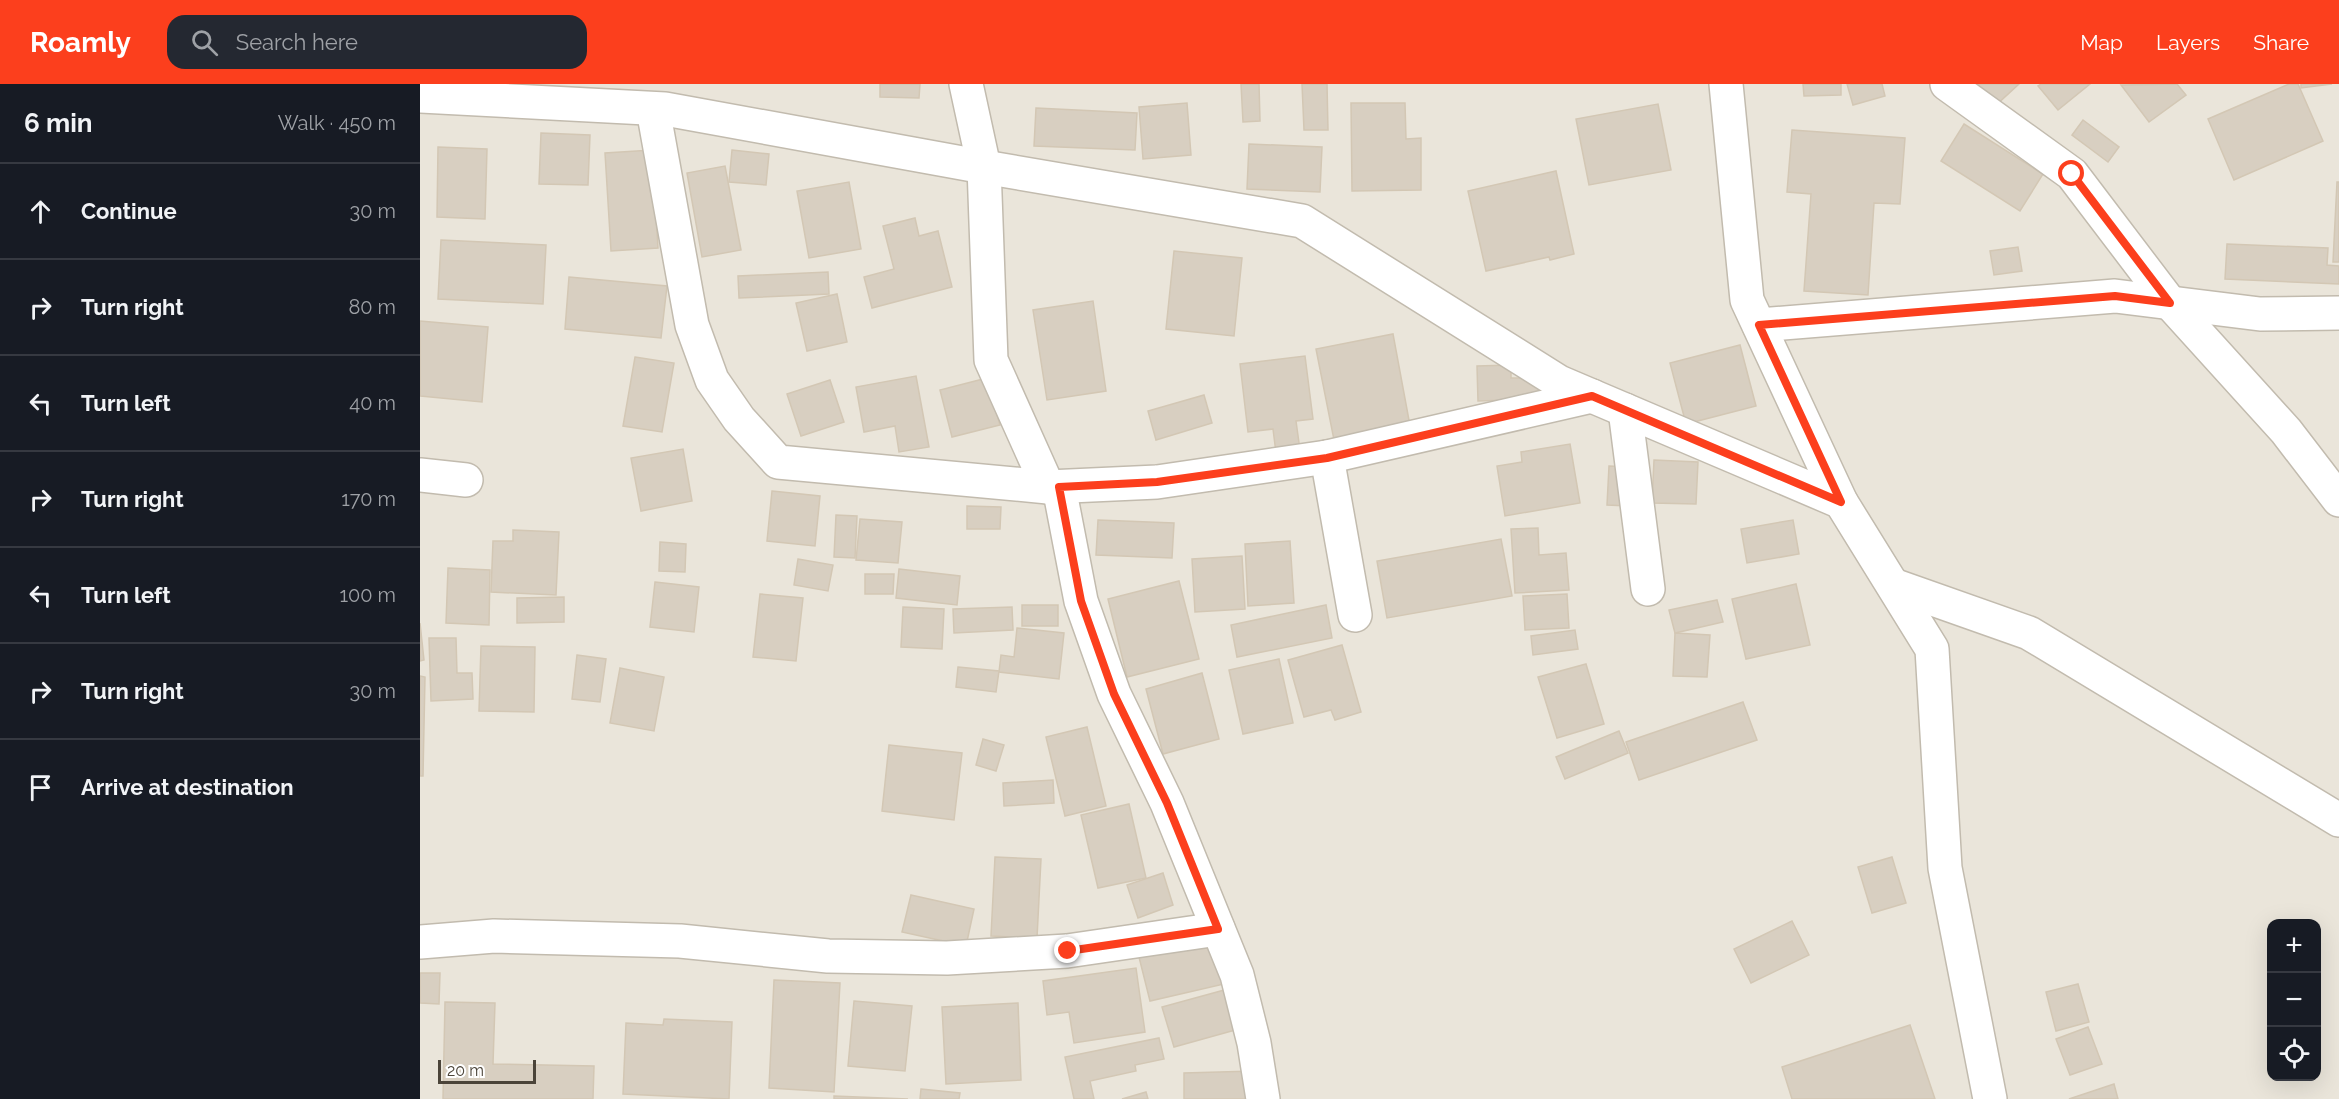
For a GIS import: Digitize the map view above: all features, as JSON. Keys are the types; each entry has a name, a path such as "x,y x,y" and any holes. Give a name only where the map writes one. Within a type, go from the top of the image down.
{"street":[{"path":"966,84 984,167 991,360 1053,487 1081,601 1114,694 1167,803 1237,975 1254,1043 1263,1099"},
{"path":"1726,84 1747,300 1841,502 1932,649 1945,868 1990,1099"},
{"path":"1947,84 2072,174 2170,303 2286,431 2339,500"},
{"path":"420,96 653,109 1302,221 1559,382 1841,502"},
{"path":"653,109 692,325 712,380 739,419 778,462 1053,487 1157,482 1327,458 1592,396"},
{"path":"1759,325 2115,296 2260,314 2339,313"},
{"path":"1625,410 1648,589"},
{"path":"1327,458 1355,615"},
{"path":"420,475 466,480"},
{"path":"1893,585 2029,633 2339,820"},
{"path":"420,942 494,936 680,941 828,956 947,958 1068,951 1218,929"}],"shaded area":[{"path":"420,84 2339,84 2339,1099 420,1099"}],"building":[{"path":"880,84 920,84 919,98 880,97"},
{"path":"1241,84 1259,84 1260,121 1243,122"},
{"path":"1302,84 1327,84 1328,130 1304,130"},
{"path":"1803,84 1841,84 1841,95 1804,96"},
{"path":"1847,84 1882,84 1885,96 1853,105"},
{"path":"1971,84 2019,84 1993,108"},
{"path":"2041,84 2090,84 2058,110 2038,86"},
{"path":"2177,84 2186,95 2149,122 2121,85"},
{"path":"2289,84 2298,84 2323,141 2234,180 2208,119"},
{"path":"2301,84 2332,84 2301,88"},
{"path":"1187,103 1191,155 1143,159 1139,107"},
{"path":"1351,103 1405,103 1406,139 1421,138 1421,190 1352,191"},
{"path":"1658,104 1671,170 1589,185 1576,119"},
{"path":"1036,108 1137,113 1135,150 1034,146"},
{"path":"2083,120 2119,147 2108,162 2072,135"},
{"path":"1964,124 2043,174 2020,211 1941,161"},
{"path":"1792,130 1905,138 1900,204 1874,203 1868,295 1804,291 1811,194 1787,192"},
{"path":"541,133 590,135 588,185 539,184"},
{"path":"1249,144 1322,147 1320,192 1247,189"},
{"path":"438,147 487,149 485,219 437,217"},
{"path":"652,150 658,248 611,251 605,153"},
{"path":"732,150 769,154 766,185 729,182"},
{"path":"725,166 741,250 702,257 687,173"},
{"path":"1556,171 1574,254 1486,271 1468,191"},
{"path":"849,182 861,249 809,258 797,191"},
{"path":"2337,182 2339,182 2339,262 2333,262"},
{"path":"915,218 919,236 938,231 952,287 872,308 864,277 894,269 883,226"},
{"path":"441,240 546,245 543,304 438,299"},
{"path":"2227,244 2328,248 2327,265 2339,266 2339,284 2225,279"},
{"path":"2018,247 2022,271 1994,275 1990,251"},
{"path":"1174,251 1242,258 1234,336 1166,329"},
{"path":"828,272 829,294 739,298 738,276"},
{"path":"569,277 667,286 661,338 565,329"},
{"path":"837,294 847,342 807,351 796,303"},
{"path":"1093,301 1106,391 1047,400 1033,310"},
{"path":"420,321 488,327 482,402 420,396"},
{"path":"1393,334 1411,431 1335,445 1316,349"},
{"path":"1740,345 1756,406 1686,424 1670,363"},
{"path":"1305,356 1313,419 1296,421 1300,450 1276,453 1273,429 1248,432 1240,364"},
{"path":"635,357 674,363 662,432 623,426"},
{"path":"1511,365 1511,378 1542,378 1542,399 1478,401 1477,366"},
{"path":"916,376 929,447 899,452 895,426 864,432 856,387"},
{"path":"987,378 1000,425 952,437 940,390"},
{"path":"830,380 844,422 801,436 787,394"},
{"path":"1204,395 1212,423 1156,440 1148,411"},
{"path":"1570,444 1580,503 1505,516 1497,466 1522,462 1521,452"},
{"path":"683,449 692,501 641,511 631,458"},
{"path":"1654,460 1698,462 1696,504 1652,503"},
{"path":"1609,466 1629,467 1628,506 1607,505"},
{"path":"772,491 820,496 815,546 767,541"},
{"path":"967,506 1001,507 1000,529 967,529"},
{"path":"836,515 857,516 855,558 834,557"},
{"path":"860,519 902,522 898,563 856,560"},
{"path":"1098,520 1174,523 1172,558 1096,555"},
{"path":"1793,520 1799,554 1747,563 1741,529"},
{"path":"1538,528 1539,555 1566,553 1569,590 1515,593 1511,529"},
{"path":"513,530 559,532 556,595 491,592 493,541 513,541"},
{"path":"1501,539 1512,596 1387,618 1377,561"},
{"path":"1290,541 1294,603 1248,606 1245,544"},
{"path":"660,542 686,544 685,572 659,571"},
{"path":"1242,556 1245,609 1195,612 1192,559"},
{"path":"798,559 833,565 828,591 794,585"},
{"path":"448,568 490,570 489,625 446,623"},
{"path":"899,569 960,576 957,605 896,598"},
{"path":"865,574 894,574 893,594 865,594"},
{"path":"1179,581 1199,659 1127,677 1108,599"},
{"path":"655,582 699,587 694,632 650,627"},
{"path":"1796,584 1810,645 1746,659 1732,599"},
{"path":"760,594 803,598 796,661 753,657"},
{"path":"1567,594 1569,628 1525,630 1523,596"},
{"path":"564,597 564,622 517,623 517,598"},
{"path":"1717,600 1723,622 1675,633 1669,610"},
{"path":"1022,605 1058,605 1058,626 1022,626"},
{"path":"1326,605 1332,638 1237,657 1231,625"},
{"path":"903,607 944,609 942,649 901,647"},
{"path":"1012,607 1013,630 954,633 953,609"},
{"path":"420,623 424,660 420,661"},
{"path":"1017,628 1064,633 1059,679 999,672 1001,655 1014,657"},
{"path":"1575,630 1578,649 1533,655 1531,636"},
{"path":"1675,633 1710,635 1707,677 1673,676"},
{"path":"429,638 456,638 457,673 472,673 473,699 431,701"},
{"path":"1342,645 1361,712 1335,720 1331,710 1304,717 1288,660"},
{"path":"481,646 535,647 534,712 479,711"},
{"path":"577,655 606,659 600,702 572,699"},
{"path":"1279,659 1293,723 1243,734 1229,670"},
{"path":"1586,664 1604,724 1557,738 1538,677"},
{"path":"958,667 999,671 996,692 956,687"},
{"path":"620,668 664,677 654,731 610,723"},
{"path":"1202,673 1219,739 1163,754 1146,689"},
{"path":"420,676 425,677 423,776 420,776"},
{"path":"1743,702 1757,740 1639,780 1626,742"},
{"path":"1087,727 1106,806 1065,816 1046,737"},
{"path":"1619,731 1628,753 1565,779 1556,757"},
{"path":"983,739 1004,745 996,771 976,765"},
{"path":"889,745 962,753 954,820 882,811"},
{"path":"1053,780 1054,803 1004,806 1003,783"},
{"path":"1129,804 1146,878 1098,888 1081,815"},
{"path":"995,857 1041,859 1037,938 991,936"},
{"path":"1892,857 1906,903 1872,913 1858,867"},
{"path":"1163,873 1173,905 1138,918 1127,885"},
{"path":"911,895 974,909 966,946 902,932"},
{"path":"1792,921 1809,955 1751,983 1734,949"},
{"path":"1213,936 1224,984 1150,1001 1138,953"},
{"path":"1136,968 1145,1032 1074,1043 1069,1012 1047,1015 1043,981"},
{"path":"420,973 440,973 439,1004 420,1003"},
{"path":"774,980 840,983 834,1092 769,1088"},
{"path":"2078,984 2089,1022 2056,1031 2046,992"},
{"path":"1228,989 1239,1029 1174,1047 1162,1007"},
{"path":"854,1001 912,1006 905,1071 848,1066"},
{"path":"445,1002 495,1003 493,1064 594,1066 593,1099 443,1099"},
{"path":"1018,1003 1021,1080 946,1084 942,1007"},
{"path":"664,1019 732,1022 729,1099 623,1094 626,1023 663,1025"},
{"path":"1910,1025 1935,1099 1792,1099 1782,1067"},
{"path":"2088,1027 2102,1064 2070,1075 2056,1039"},
{"path":"1159,1038 1164,1059 1135,1065 1136,1071 1090,1081 1094,1099 1074,1099 1065,1057"},
{"path":"1254,1071 1252,1099 1184,1099 1184,1073"},
{"path":"2114,1084 2118,1099 2069,1099"},
{"path":"921,1089 960,1093 959,1099 920,1099"},
{"path":"1146,1092 1148,1099 1122,1099"},
{"path":"834,1096 908,1099 834,1099"}],"route":[{"path":"1068,951 1218,929 1167,803 1114,694 1081,601 1059,487 1157,482 1327,458 1592,396 1841,502 1759,325 2115,296 2170,303 2072,174"}]}
